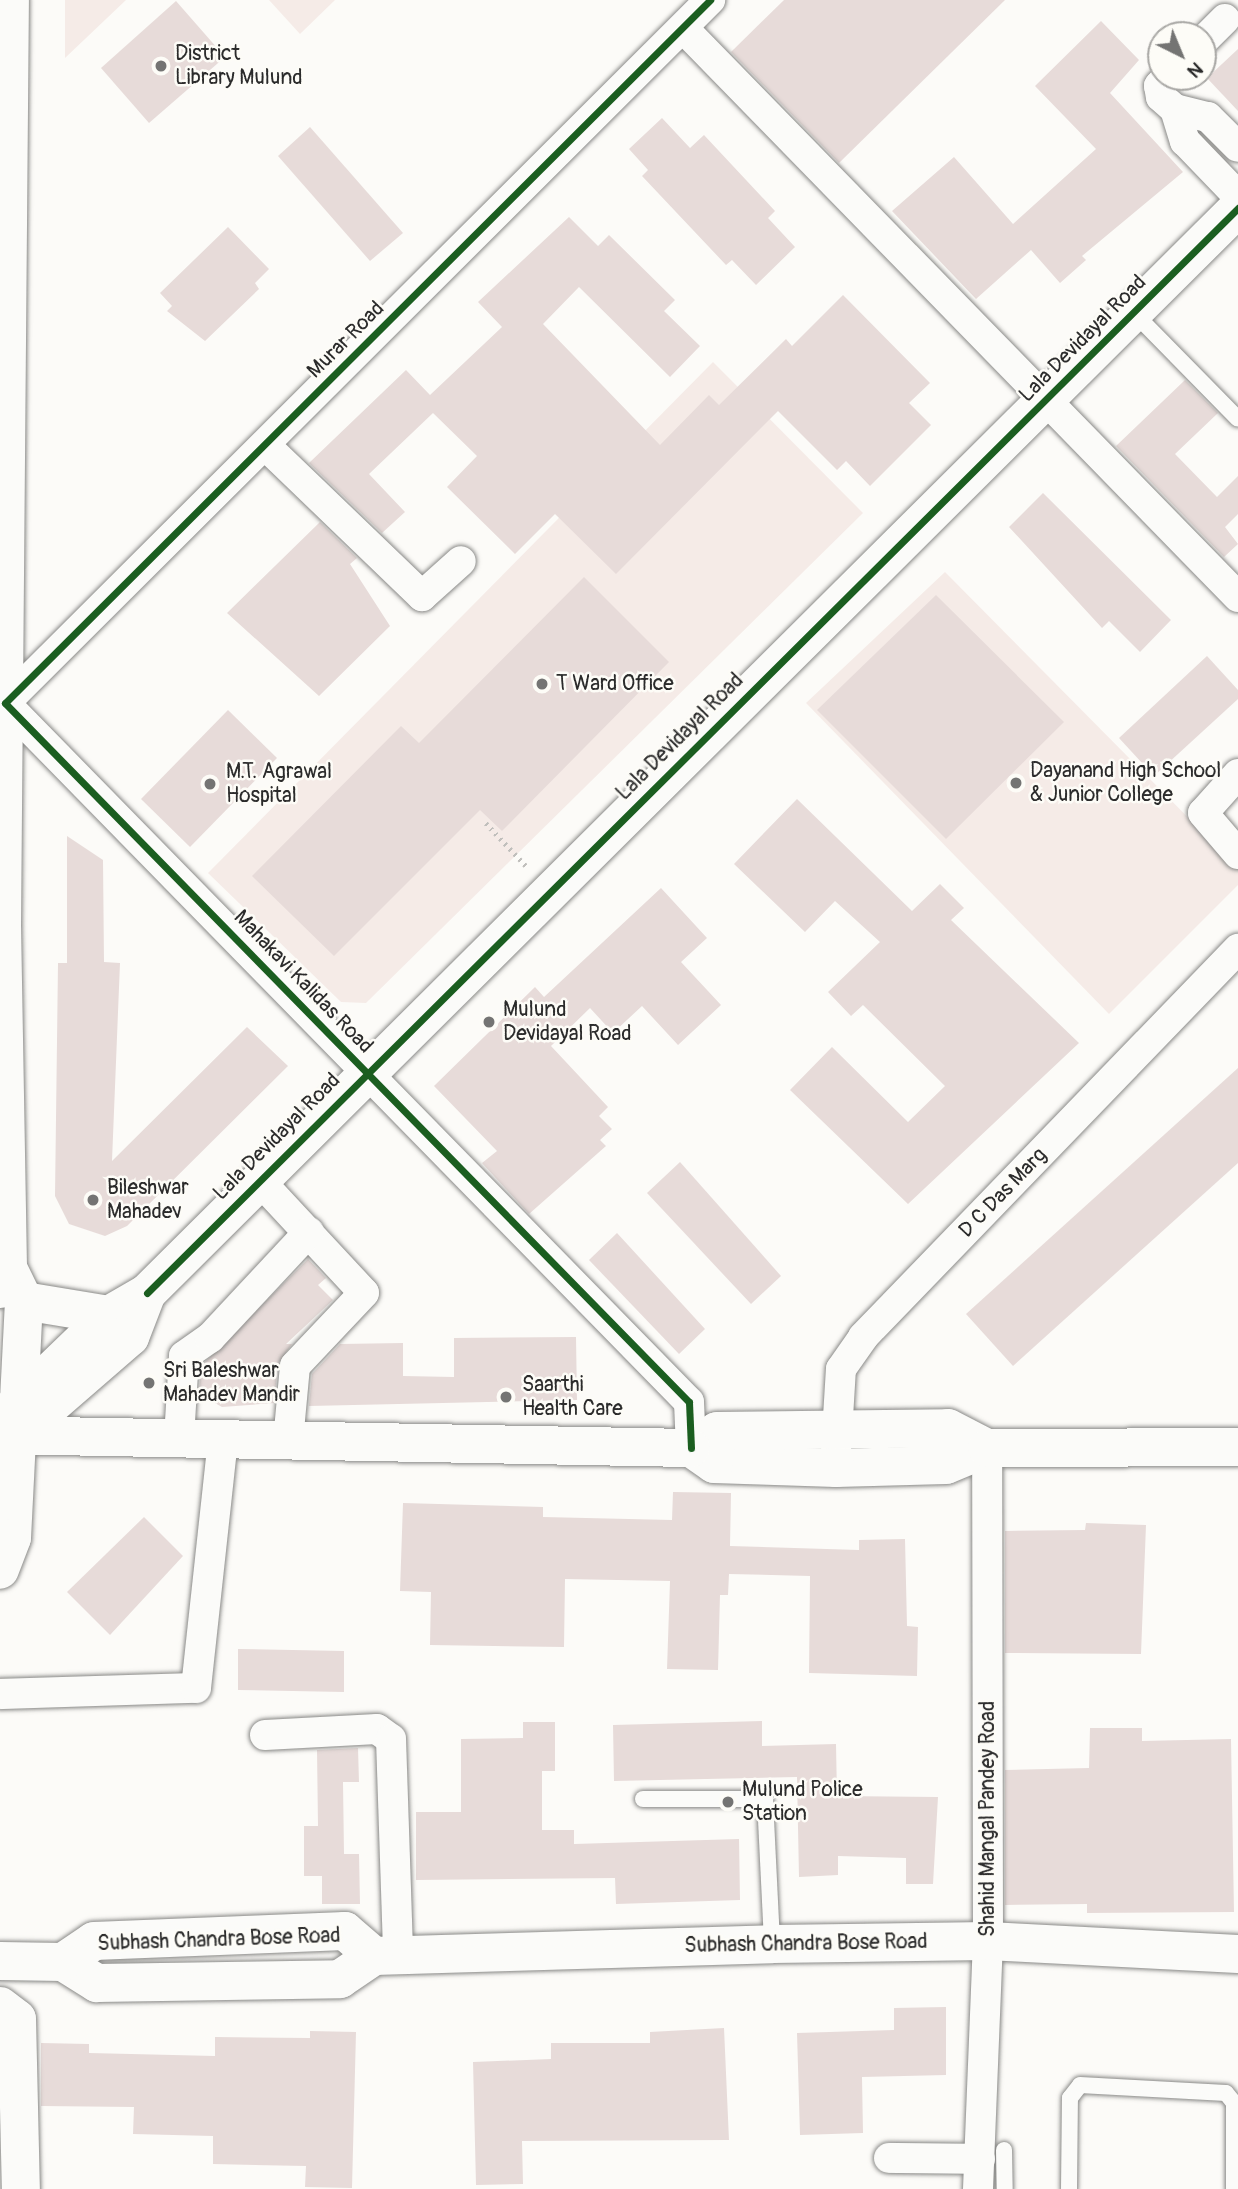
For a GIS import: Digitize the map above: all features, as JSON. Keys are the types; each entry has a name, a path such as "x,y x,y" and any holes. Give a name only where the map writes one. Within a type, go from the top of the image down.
{"street":[{"path":"0,1570 12,1538 11,1286 1,926 5,703 2,395 10,0"},
{"name":"Murar Road","path":"5,703 710,0"},
{"path":"1217,27 1225,19"},
{"path":"683,28 1238,597"},
{"path":"1159,91 1175,109 1185,141 1238,196"},
{"path":"1175,109 1208,117 1238,146"},
{"name":"Lala Devidayal Road","path":"147,1293 366,1072 1238,208"},
{"path":"265,445 422,596 461,561"},
{"name":"Mahakavi Kalidas Road","path":"5,703 689,1402 691,1448"},
{"path":"1238,774 1203,813 1238,853"},
{"name":"D C Das Marg","path":"836,1468 841,1369 863,1337 1238,949"},
{"path":"259,1180 365,1293 295,1366 288,1441"},
{"path":"179,1438 184,1356 210,1338 309,1232"},
{"path":"11,1286 109,1315"},
{"path":"10,1421 130,1337 147,1293"},
{"path":"10,1421 109,1315 147,1293"},
{"path":"10,1421 179,1438 691,1448 714,1464 836,1468 946,1465 987,1448 1238,1447"},
{"path":"691,1448 717,1431 948,1428 987,1448"},
{"path":"0,1694 196,1688 223,1439"},
{"name":"Shahid Mangal Pandey Road","path":"978,2189 992,2155 988,1941 987,1448"},
{"path":"265,1735 377,1729 391,1739 386,1955"},
{"name":"Subhash Chandra Bose Road","path":"0,1961 63,1962 97,1983 340,1979 386,1955 772,1944 988,1941 1238,1954"},
{"path":"0,2006 17,2020 21,2189"},
{"path":"889,2158 992,2155"}],"lane":[{"path":"1134,313 1238,419"},
{"path":"643,1799 765,1799 772,1944"},
{"path":"1069,2189 1070,2098 1080,2085 1226,2093 1234,2104 1234,2189"},
{"path":"992,2155 1005,2189"}],"path":[{"path":"486,823 550,890"}],"shaded area":[{"path":"65,0 126,0 65,58"},
{"path":"269,0 335,0 300,34"},
{"name":"T Ward Office","path":"713,362 863,513 366,1003 341,1002 208,873"},
{"name":"Dayanand High School & Junior College","path":"945,572 1238,868 1238,885 1109,1014 806,703"}],"building":[{"path":"784,0 1005,0 839,163 731,52"},
{"path":"176,1 225,57 149,123 101,68"},
{"path":"1101,21 1139,60 1110,93 1183,172 1082,256 1086,260 1060,283 1031,250 976,299 892,211 954,157 1013,224 1096,149 1035,86"},
{"path":"1238,49 1238,111 1217,89 1217,69"},
{"path":"662,118 690,148 704,135 775,211 768,218 795,247 756,285 732,260 726,265 642,176 648,170 629,149"},
{"path":"310,127 403,233 370,261 278,156"},
{"path":"569,217 598,246 609,235 675,300 664,311 700,346 670,377 579,287 543,324 660,445 709,395 719,405 786,339 792,346 843,295 930,383 909,403 931,425 870,486 846,461 837,470 778,411 616,574 555,514 515,554 447,487 477,456 433,413 369,474 405,512 382,533 309,463 406,370 430,395 502,327 478,302"},
{"path":"228,227 269,269 255,283 259,289 205,341 167,311 172,306 160,293"},
{"path":"1185,380 1218,413 1175,454 1217,497 1238,476 1238,514 1225,527 1238,544 1224,557 1116,446"},
{"path":"1043,493 1171,620 1140,652 1109,621 1102,628 1009,527"},
{"path":"320,522 357,558 350,564 390,626 319,696 227,613"},
{"path":"584,577 669,662 502,831 480,810 334,956 252,876 401,726 419,743"},
{"path":"936,595 1064,722 946,839 817,710"},
{"path":"1207,656 1238,690 1238,699 1154,776 1119,738"},
{"path":"228,710 277,758 190,847 141,799"},
{"path":"797,799 912,911 940,884 964,908 951,920 1079,1043 908,1204 790,1090 832,1047 908,1122 945,1086 863,1005 851,1016 828,992 880,942 835,901 805,932 734,864"},
{"path":"67,836 103,860 104,962 120,963 112,1161 247,1027 288,1066 127,1226 105,1236 69,1224 55,1196 58,963 67,963"},
{"path":"661,888 707,938 681,962 721,1005 678,1045 642,1006 613,1033 590,1008 551,1046 608,1107 599,1116 612,1129 600,1140 606,1146 529,1214 482,1163 497,1151 434,1086 535,987 544,997"},
{"path":"1238,1068 1238,1163 1013,1366 966,1314"},
{"path":"680,1162 781,1276 751,1304 647,1193"},
{"path":"617,1233 705,1329 679,1354 589,1260"},
{"path":"308,1259 326,1278 318,1285 333,1300 286,1344 292,1344 278,1364 274,1403 222,1407 199,1394 201,1366"},
{"path":"576,1337 577,1400 309,1406 312,1374 340,1344 403,1343 403,1376 454,1377 454,1338"},
{"path":"673,1492 731,1493 730,1546 859,1550 859,1540 905,1539 907,1626 918,1627 917,1676 809,1673 810,1576 729,1574 728,1595 720,1595 718,1670 667,1669 670,1581 565,1579 564,1647 430,1645 431,1592 400,1591 403,1503 543,1507 543,1517 672,1520"},
{"path":"144,1517 183,1556 110,1635 67,1592"},
{"path":"1086,1523 1146,1525 1141,1654 1005,1653 1005,1531 1085,1530"},
{"path":"238,1649 344,1651 344,1692 238,1690"},
{"path":"762,1721 762,1746 836,1744 837,1796 938,1797 933,1884 906,1884 906,1858 838,1856 838,1875 799,1877 797,1777 614,1781 613,1725"},
{"path":"523,1722 555,1722 555,1771 542,1771 542,1830 574,1830 574,1844 739,1839 740,1900 616,1904 615,1878 416,1880 416,1812 461,1812 461,1739 523,1738"},
{"path":"1090,1728 1142,1728 1142,1741 1231,1739 1234,1912 1087,1913 1087,1904 1005,1905 1005,1770 1089,1768"},
{"path":"358,1748 359,1782 343,1782 344,1854 359,1854 360,1904 322,1904 322,1876 304,1876 304,1826 318,1826 317,1750"},
{"path":"946,2007 946,2075 862,2077 863,2133 800,2135 797,2033 894,2030 894,2008"},
{"path":"724,2028 729,2140 522,2141 523,2184 476,2185 473,2062 551,2059 551,2043 650,2043 650,2032"},
{"path":"310,2031 356,2032 352,2188 305,2187 306,2166 213,2164 213,2136 133,2134 134,2107 41,2106 41,2043 89,2044 89,2053 215,2056 215,2037 310,2038"}],"cycle path":[{"path":"691,1448 689,1402 5,703 710,0"},
{"path":"147,1293 1238,208"}],"place":[{"name":"District Library Mulund","path":"161,66"},
{"name":"T Ward Office","path":"542,684"},
{"name":"Dayanand High School & Junior College","path":"1016,783"},
{"name":"M.T. Agrawal Hospital","path":"210,784"},
{"name":"Mulund Devidayal Road","path":"489,1022"},
{"name":"Bileshwar Mahadev","path":"93,1200"},
{"name":"Sri Baleshwar Mahadev Mandir","path":"149,1383"},
{"name":"Saarthi Health Care","path":"506,1397"},
{"name":"Mulund Police Station","path":"728,1802"}]}
